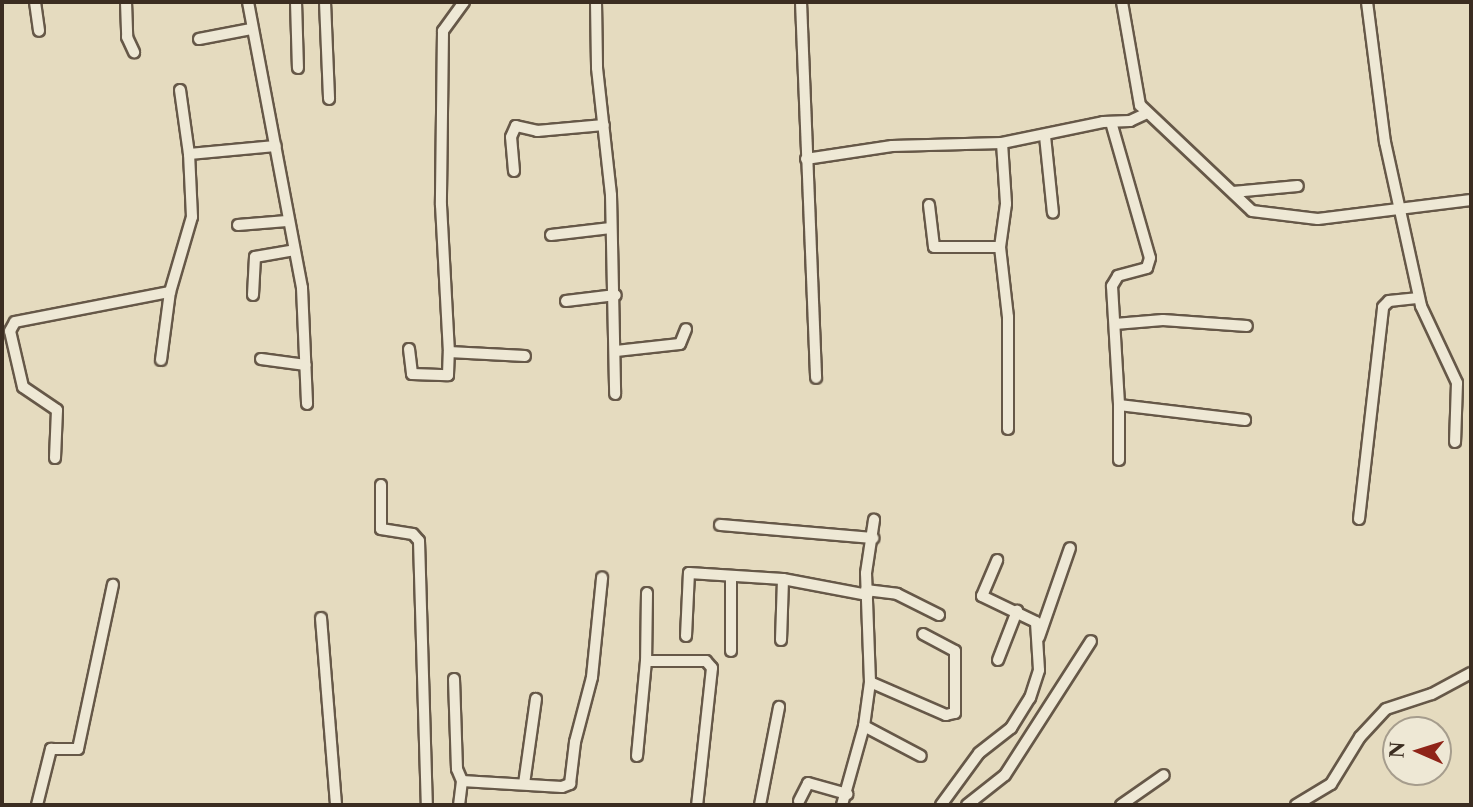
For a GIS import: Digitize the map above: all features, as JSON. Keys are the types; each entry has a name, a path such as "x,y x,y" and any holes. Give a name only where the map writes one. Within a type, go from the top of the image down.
{"street":[{"path":"35,2 39,31"},
{"path":"126,2 127,37 134,52"},
{"path":"248,2 251,29 276,146 287,221 302,288 307,404"},
{"path":"296,2 298,68"},
{"path":"325,2 329,99"},
{"path":"409,349 412,374 448,375 441,205 443,31 464,2"},
{"path":"596,2 597,68 604,125 616,295 615,394"},
{"path":"801,2 816,378"},
{"path":"1122,2 1137,97 1147,113 1233,192 1261,213 1318,219 1471,200"},
{"path":"1367,2 1398,208 1419,298 1457,383 1455,442"},
{"path":"200,39 251,29"},
{"path":"162,360 170,292 192,217 189,154 180,90"},
{"path":"806,159 892,146 1002,143 1147,113"},
{"path":"1111,122 1150,258 1147,268 1113,282 1119,460"},
{"path":"514,171 510,138 516,127 537,131 604,125"},
{"path":"1045,136 1054,214"},
{"path":"1002,143 1006,204 1000,247 1009,317 1008,429"},
{"path":"189,154 276,146"},
{"path":"1233,192 1298,186"},
{"path":"929,205 934,247 1000,247"},
{"path":"238,225 287,221"},
{"path":"551,234 611,228"},
{"path":"253,295 255,257 294,250"},
{"path":"55,458 57,410 23,387 10,331 15,322 170,292"},
{"path":"566,301 616,295"},
{"path":"1359,519 1383,307 1389,301 1419,298"},
{"path":"1115,324 1163,320 1247,326"},
{"path":"615,351 680,344 687,329"},
{"path":"449,352 525,356"},
{"path":"261,359 306,365"},
{"path":"1119,405 1245,420"},
{"path":"381,485 381,529 413,534 419,541 427,805"},
{"path":"842,805 864,726 870,681 867,592 874,520"},
{"path":"720,526 873,538"},
{"path":"1039,637 1070,548"},
{"path":"941,805 979,753 1011,728 1030,698 1039,670 1036,622 982,596 997,560"},
{"path":"686,636 689,573 783,579 897,594 939,615"},
{"path":"731,576 731,651"},
{"path":"462,781 566,788 570,784 592,677 602,578"},
{"path":"780,640 783,579"},
{"path":"37,805 51,749 78,749 113,585"},
{"path":"637,756 646,661 647,593"},
{"path":"998,660 1017,611"},
{"path":"321,618 336,805"},
{"path":"870,681 946,715 955,713 955,650 923,634"},
{"path":"967,805 1005,775 1091,641"},
{"path":"646,661 706,661 712,668 697,805"},
{"path":"1300,804 1331,784 1360,737 1386,709 1432,694 1471,673"},
{"path":"454,678 457,769 462,781 459,805"},
{"path":"524,784 536,699"},
{"path":"760,805 779,707"},
{"path":"864,726 921,756"},
{"path":"1121,805 1164,775"},
{"path":"799,801 808,783 847,793"}]}
